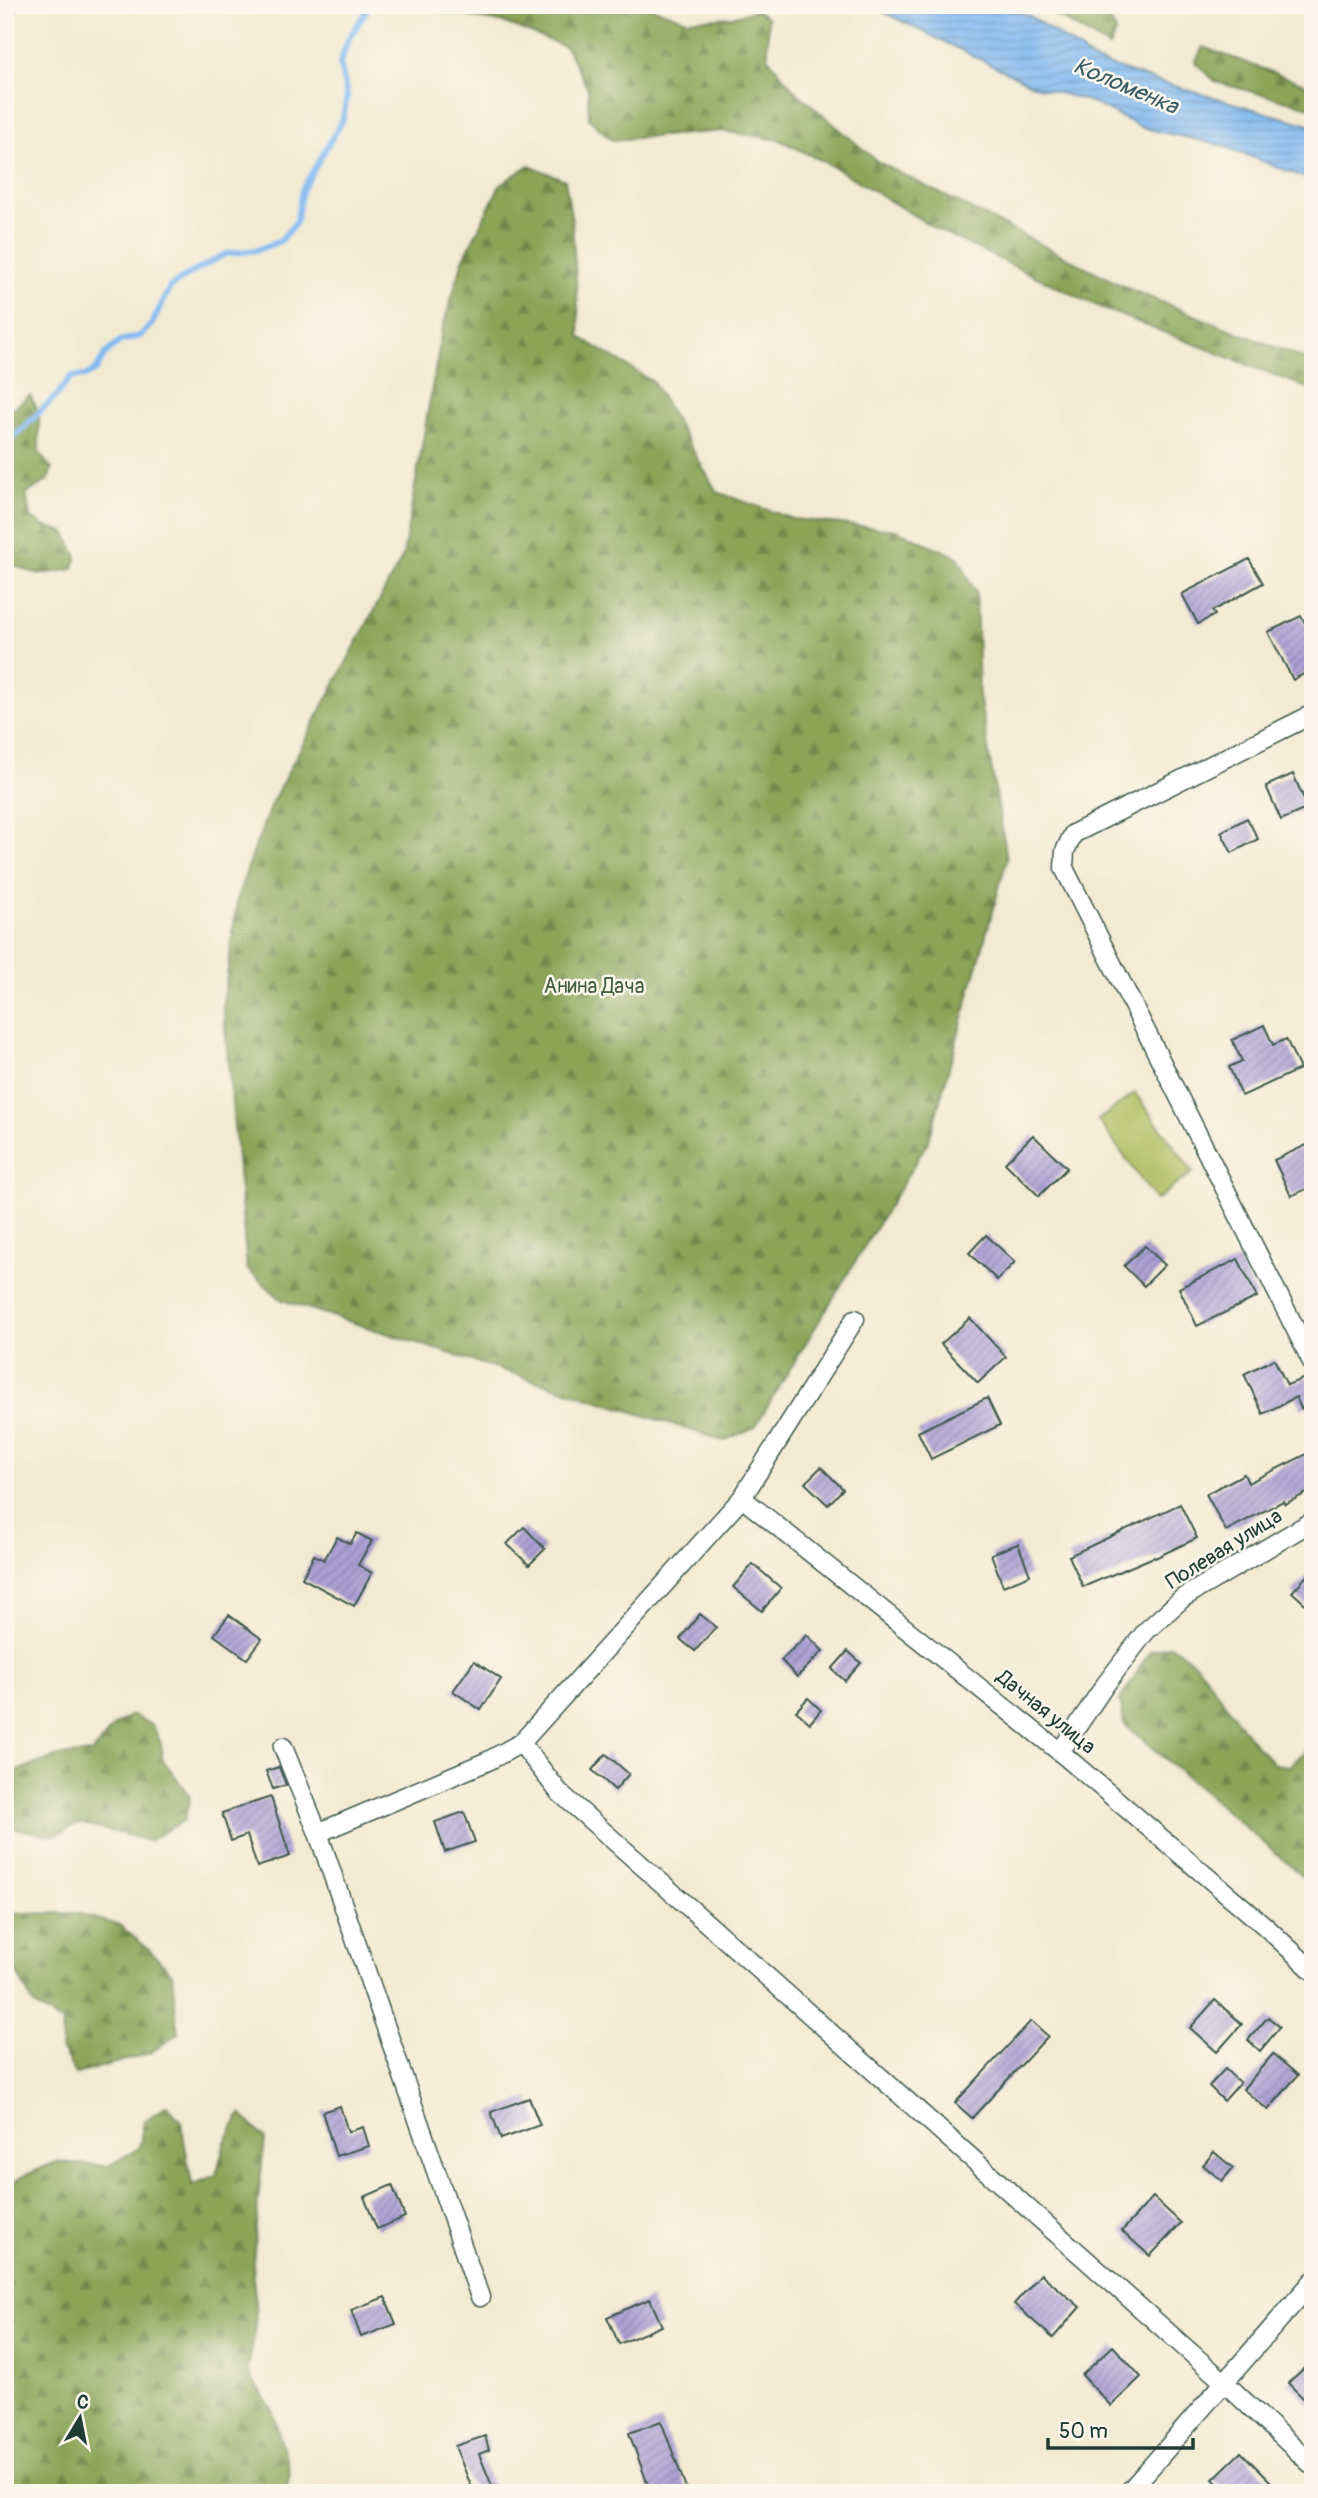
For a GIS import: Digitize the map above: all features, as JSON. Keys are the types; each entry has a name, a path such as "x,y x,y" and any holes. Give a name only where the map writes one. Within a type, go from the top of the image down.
{"street":[{"path":"1313,714 1073,834 1065,851 1064,868 1313,1364"},
{"path":"318,1833 488,1761 521,1742 742,1498 855,1319"},
{"name":"Дачная улица","path":"742,1498 1060,1752 1266,1927 1313,1971"},
{"name":"Полевая улица","path":"1060,1752 1105,1685 1146,1631 1184,1597 1313,1521"},
{"path":"521,1742 559,1792 1225,2383 1313,2466"},
{"path":"283,1747 318,1833 480,2297"},
{"path":"1128,2493 1313,2281"}],"green space":[{"path":"416,5 644,5 687,20 732,17 756,10 768,18 768,58 794,90 878,162 1131,290 1313,362 1313,390 1104,309 938,230 836,168 780,140 722,131 612,140 589,119 588,89 566,47 505,23"},
{"path":"1039,5 1096,5 1106,13 1116,31 1109,47"},
{"path":"1203,47 1310,86 1310,107 1216,82 1195,62"},
{"name":"Анина Дача","path":"529,165 565,180 572,221 580,337 653,382 717,492 793,519 896,530 958,557 976,593 979,695 1007,859 929,1140 755,1427 724,1441 282,1300 247,1269 223,1004 238,895 271,804 403,556 442,330 463,260 500,185"},
{"path":"30,395 39,413 39,453 52,469 48,480 26,494 30,517 44,526 65,532 77,557 72,569 30,572 5,559 5,415"},
{"path":"1135,1093 1193,1172 1156,1200 1098,1120"},
{"path":"1171,1645 1198,1666 1250,1738 1274,1764 1289,1766 1304,1753 1313,1727 1313,1885 1124,1724 1120,1700 1150,1651"},
{"path":"131,1715 152,1725 161,1743 162,1758 190,1797 184,1820 149,1841 80,1823 53,1836 5,1826 5,1775 58,1756 92,1753 113,1727"},
{"path":"76,1913 119,1925 146,1947 172,1974 178,2033 150,2053 76,2074 61,2049 63,2023 34,2005 5,1955 5,1914"},
{"path":"167,2105 181,2122 192,2185 216,2175 225,2142 241,2114 265,2139 253,2262 256,2328 247,2372 272,2410 290,2472 286,2493 5,2493 5,2188 23,2176 56,2162 108,2166 139,2148 144,2121"}],"water":[{"name":"Коломенка","path":"869,5 998,5 1030,16 1096,61 1313,126 1313,181 1221,145 1143,128 1091,102 1035,86"}],"building":[{"path":"1249,559 1263,583 1212,611 1215,615 1198,624 1182,594"},
{"path":"1301,616 1313,637 1313,669 1293,680 1268,632"},
{"path":"1293,774 1308,808 1281,820 1266,786"},
{"path":"1247,818 1258,839 1232,853 1221,832"},
{"path":"1264,1025 1273,1045 1286,1039 1300,1069 1242,1096 1229,1067 1242,1061 1232,1040"},
{"path":"1033,1135 1067,1168 1039,1196 1005,1163"},
{"path":"1313,1142 1313,1186 1291,1196 1274,1160"},
{"path":"986,1235 1015,1262 997,1280 969,1253"},
{"path":"1145,1246 1165,1265 1144,1286 1124,1266"},
{"path":"1238,1259 1257,1297 1197,1326 1179,1288"},
{"path":"970,1318 1006,1357 978,1383 941,1344"},
{"path":"1274,1359 1287,1385 1313,1375 1313,1389 1310,1390 1313,1404 1301,1409 1296,1397 1263,1414 1244,1374"},
{"path":"987,1398 1000,1425 931,1459 918,1432"},
{"path":"1313,1451 1313,1490 1285,1504 1283,1501 1226,1531 1206,1494 1244,1474 1248,1483"},
{"path":"821,1467 843,1489 828,1505 805,1483"},
{"path":"1180,1504 1197,1538 1083,1587 1069,1556"},
{"path":"524,1527 545,1549 529,1565 507,1544"},
{"path":"357,1533 372,1541 358,1565 372,1573 354,1606 302,1578 314,1555 324,1560 337,1537 350,1544"},
{"path":"1018,1544 1030,1575 1003,1586 991,1554"},
{"path":"753,1564 781,1588 762,1611 733,1587"},
{"path":"1313,1569 1313,1611 1292,1592"},
{"path":"700,1614 716,1627 695,1651 680,1639"},
{"path":"229,1615 262,1639 247,1659 214,1635"},
{"path":"807,1635 823,1651 797,1677 781,1660"},
{"path":"848,1651 861,1663 845,1681 832,1669"},
{"path":"474,1661 501,1679 481,1710 453,1691"},
{"path":"808,1698 821,1710 810,1723 796,1711"},
{"path":"606,1754 629,1774 615,1790 592,1770"},
{"path":"279,1767 286,1785 273,1789 266,1771"},
{"path":"271,1797 290,1856 257,1867 247,1835 231,1841 222,1813"},
{"path":"464,1812 475,1842 445,1852 435,1822"},
{"path":"1215,2000 1242,2024 1217,2052 1190,2028"},
{"path":"1268,2017 1280,2027 1260,2051 1248,2040"},
{"path":"1031,2021 1048,2036 972,2118 955,2103"},
{"path":"1273,2054 1298,2075 1268,2110 1243,2089"},
{"path":"1225,2069 1240,2083 1224,2101 1209,2086"},
{"path":"529,2098 540,2125 501,2139 491,2112"},
{"path":"340,2106 348,2132 363,2127 369,2146 336,2156 322,2112"},
{"path":"1214,2152 1233,2168 1222,2181 1203,2165"},
{"path":"392,2185 405,2217 377,2229 364,2197"},
{"path":"1153,2197 1181,2223 1150,2256 1122,2231"},
{"path":"1041,2274 1080,2307 1053,2338 1014,2304"},
{"path":"385,2297 396,2324 361,2337 351,2310"},
{"path":"650,2299 662,2326 619,2344 607,2317"},
{"path":"1113,2346 1141,2377 1111,2406 1082,2375"},
{"path":"1313,2360 1313,2408 1288,2383"},
{"path":"661,2421 688,2493 651,2493 629,2433"},
{"path":"485,2436 489,2450 479,2454 495,2493 474,2493 455,2446"},
{"path":"1241,2452 1270,2481 1259,2493 1227,2493 1213,2479"}],"waterway":[{"path":"5,446 57,395 71,377 85,376 96,370 105,354 120,341 140,336 152,324 170,287 225,254 257,250 280,241 296,222 302,190 343,119 347,96 340,63 348,40 370,5"}]}
